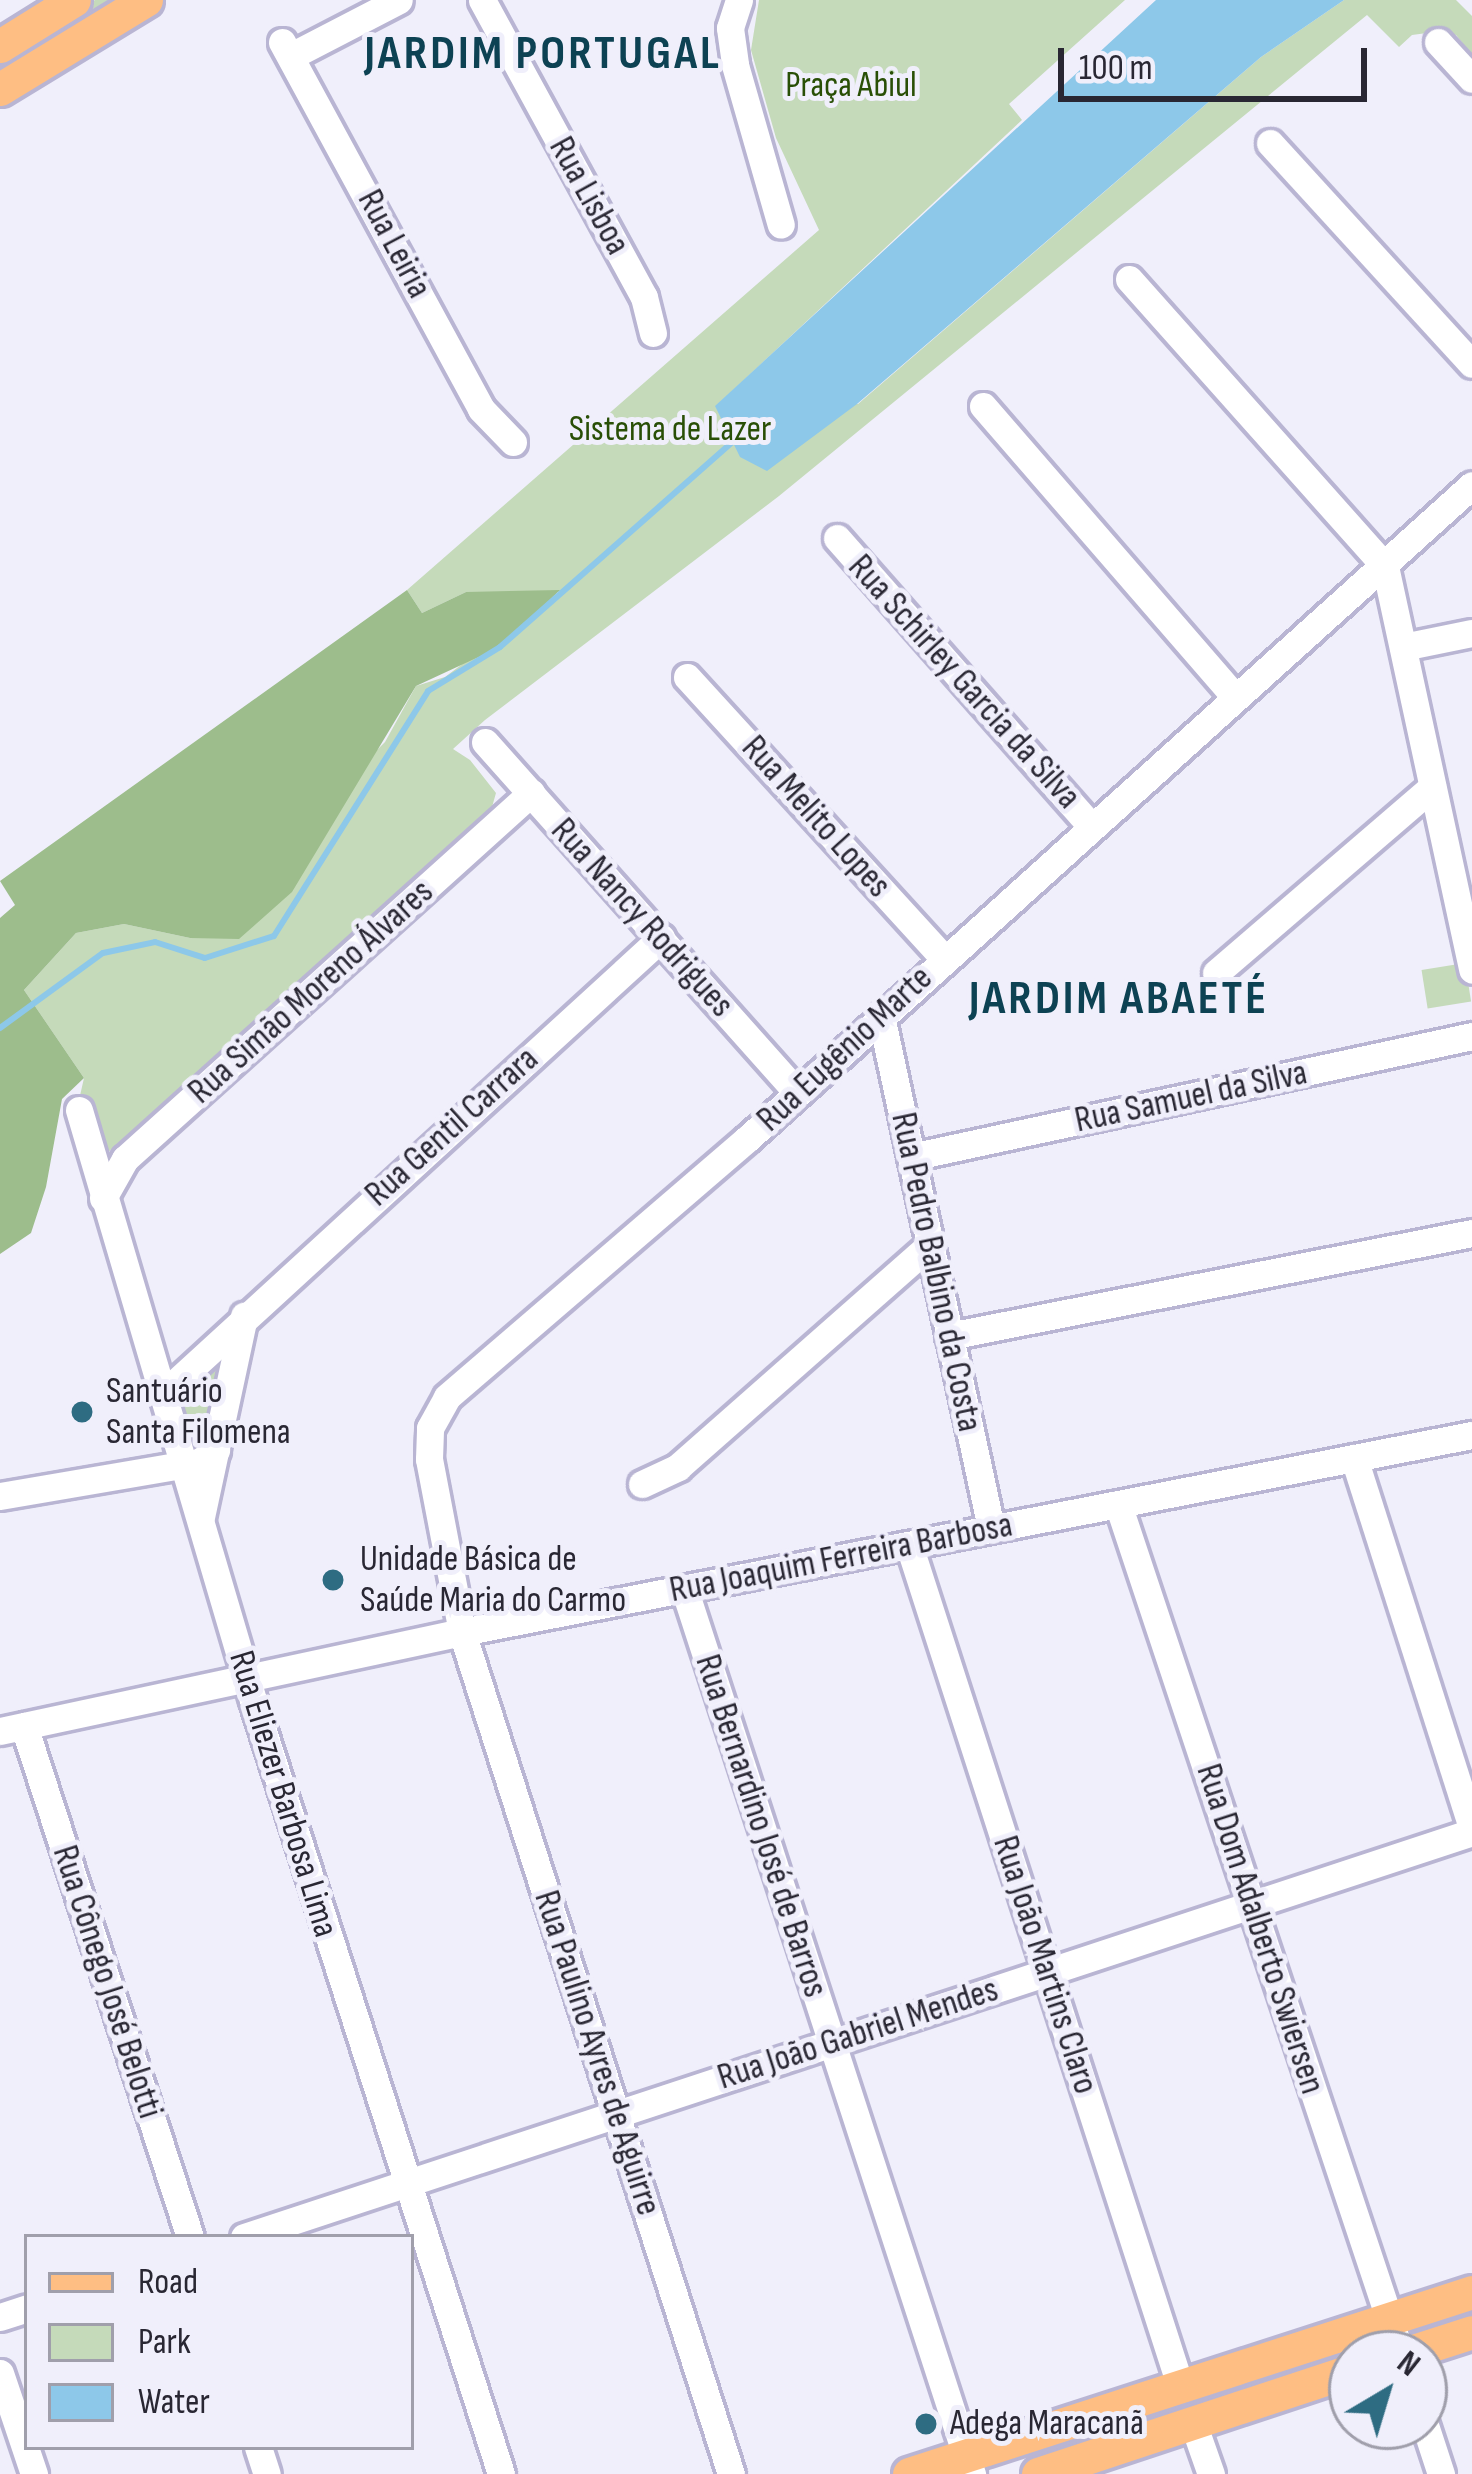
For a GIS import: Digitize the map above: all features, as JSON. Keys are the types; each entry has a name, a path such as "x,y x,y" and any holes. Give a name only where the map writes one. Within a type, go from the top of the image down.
{"main road":[{"path":"0,46 74,0"},
{"path":"0,89 146,0"},
{"path":"908,2474 969,2464 1180,2385 1472,2292"},
{"path":"1038,2474 1328,2379"}],"street":[{"name":"Rua Leiria","path":"399,0 288,48 481,409 513,442"},
{"name":"Rua Lisboa","path":"482,0 644,297 653,333"},
{"path":"739,0 730,28 735,65 781,226"},
{"path":"1438,42 1472,79"},
{"path":"1270,143 1472,364"},
{"path":"1129,279 1385,566 1432,787 1458,840 1472,970"},
{"path":"982,406 1235,697"},
{"name":"Rua Eugênio Marte","path":"462,1631 429,1459 430,1428 447,1397 798,1094 1472,485"},
{"name":"Rua Schirley Garcia da Silva","path":"837,538 1092,827"},
{"path":"1402,647 1472,633"},
{"name":"Rua Melito Lopes","path":"687,677 944,958"},
{"name":"Rua Nancy Rodrigues","path":"485,742 798,1094"},
{"path":"1216,973 1432,787"},
{"name":"Rua Simão Moreno Álvares","path":"103,1198 125,1160 531,793"},
{"name":"Rua Gentil Carrara","path":"162,1395 661,938"},
{"name":"Rua Pedro Balbino da Costa","path":"881,1016 991,1528"},
{"name":"Rua Samuel da Silva","path":"911,1157 1472,1036"},
{"name":"Rua Eliezer Barbosa Lima","path":"79,1110 246,1676 404,2184 501,2474"},
{"path":"949,1336 1472,1233"},
{"path":"642,1484 678,1467 930,1245"},
{"path":"200,1523 244,1316"},
{"name":"Rua Gentil Carrara","path":"152,1361 166,1361 244,1316"},
{"name":"Rua Joaquim Ferreira Barbosa","path":"12,1729 462,1631 1472,1435"},
{"path":"0,1496 199,1462 216,1450"},
{"path":"1354,1458 1472,1830"},
{"name":"Rua Dom Adalberto Swiersen","path":"1118,1504 1394,2330"},
{"name":"Rua João Martins Claro","path":"909,1545 1180,2385"},
{"name":"Rua Bernardino José de Barros","path":"684,1588 969,2464"},
{"name":"Rua Paulino Ayres de Aguirre","path":"462,1631 731,2474"},
{"name":"Rua Cônego José Belotti","path":"12,1729 189,2234"},
{"name":"Rua João Gabriel Mendes","path":"253,2234 1472,1830"},
{"path":"0,2373 24,2444"},
{"path":"1193,2423 1211,2474"}],"green space":[{"path":"95,0 117,0 0,71 0,56"},
{"path":"759,0 1125,0 1009,104 1022,120 716,406 858,404 1261,57 1344,0 1456,0 1472,16 1472,55 1456,35 1442,31 1412,35 1399,47 1367,15 779,496 485,720 453,749 470,760 496,793 490,814 106,1154 79,1100 84,1078 24,990 76,933 124,924 190,938 385,742 416,686 445,677 559,592 466,592 422,613 407,590 819,230 776,138 751,50"},
{"path":"407,590 422,613 466,592 560,590 500,647 416,686 292,892 239,939 190,938 124,924 76,933 24,990 84,1078 62,1099 46,1187 31,1233 0,1254 0,918 15,905 0,881"},
{"path":"1465,963 1471,1002 1428,1008 1422,970"},
{"path":"214,1368 220,1372 201,1452 190,1442 181,1401 188,1383"}],"water":[{"path":"1156,0 1344,0 1261,57 857,404 767,471 740,457 715,406"}],"waterway":[{"path":"0,1028 103,953 155,942 205,958 274,936 428,691 500,647 738,437"}],"place":[{"name":"Santuário Santa Filomena","path":"82,1412"},
{"name":"Unidade Básica de Saúde Maria do Carmo","path":"333,1580"},
{"name":"Adega Maracanã","path":"926,2424"}],"district":[{"name":"JARDIM PORTUGAL","path":"543,54"},
{"name":"JARDIM ABAETÉ","path":"1119,999"}],"park label":[{"name":"Praça Abiul","path":"851,86"},
{"name":"Sistema de Lazer","path":"670,430"}]}
